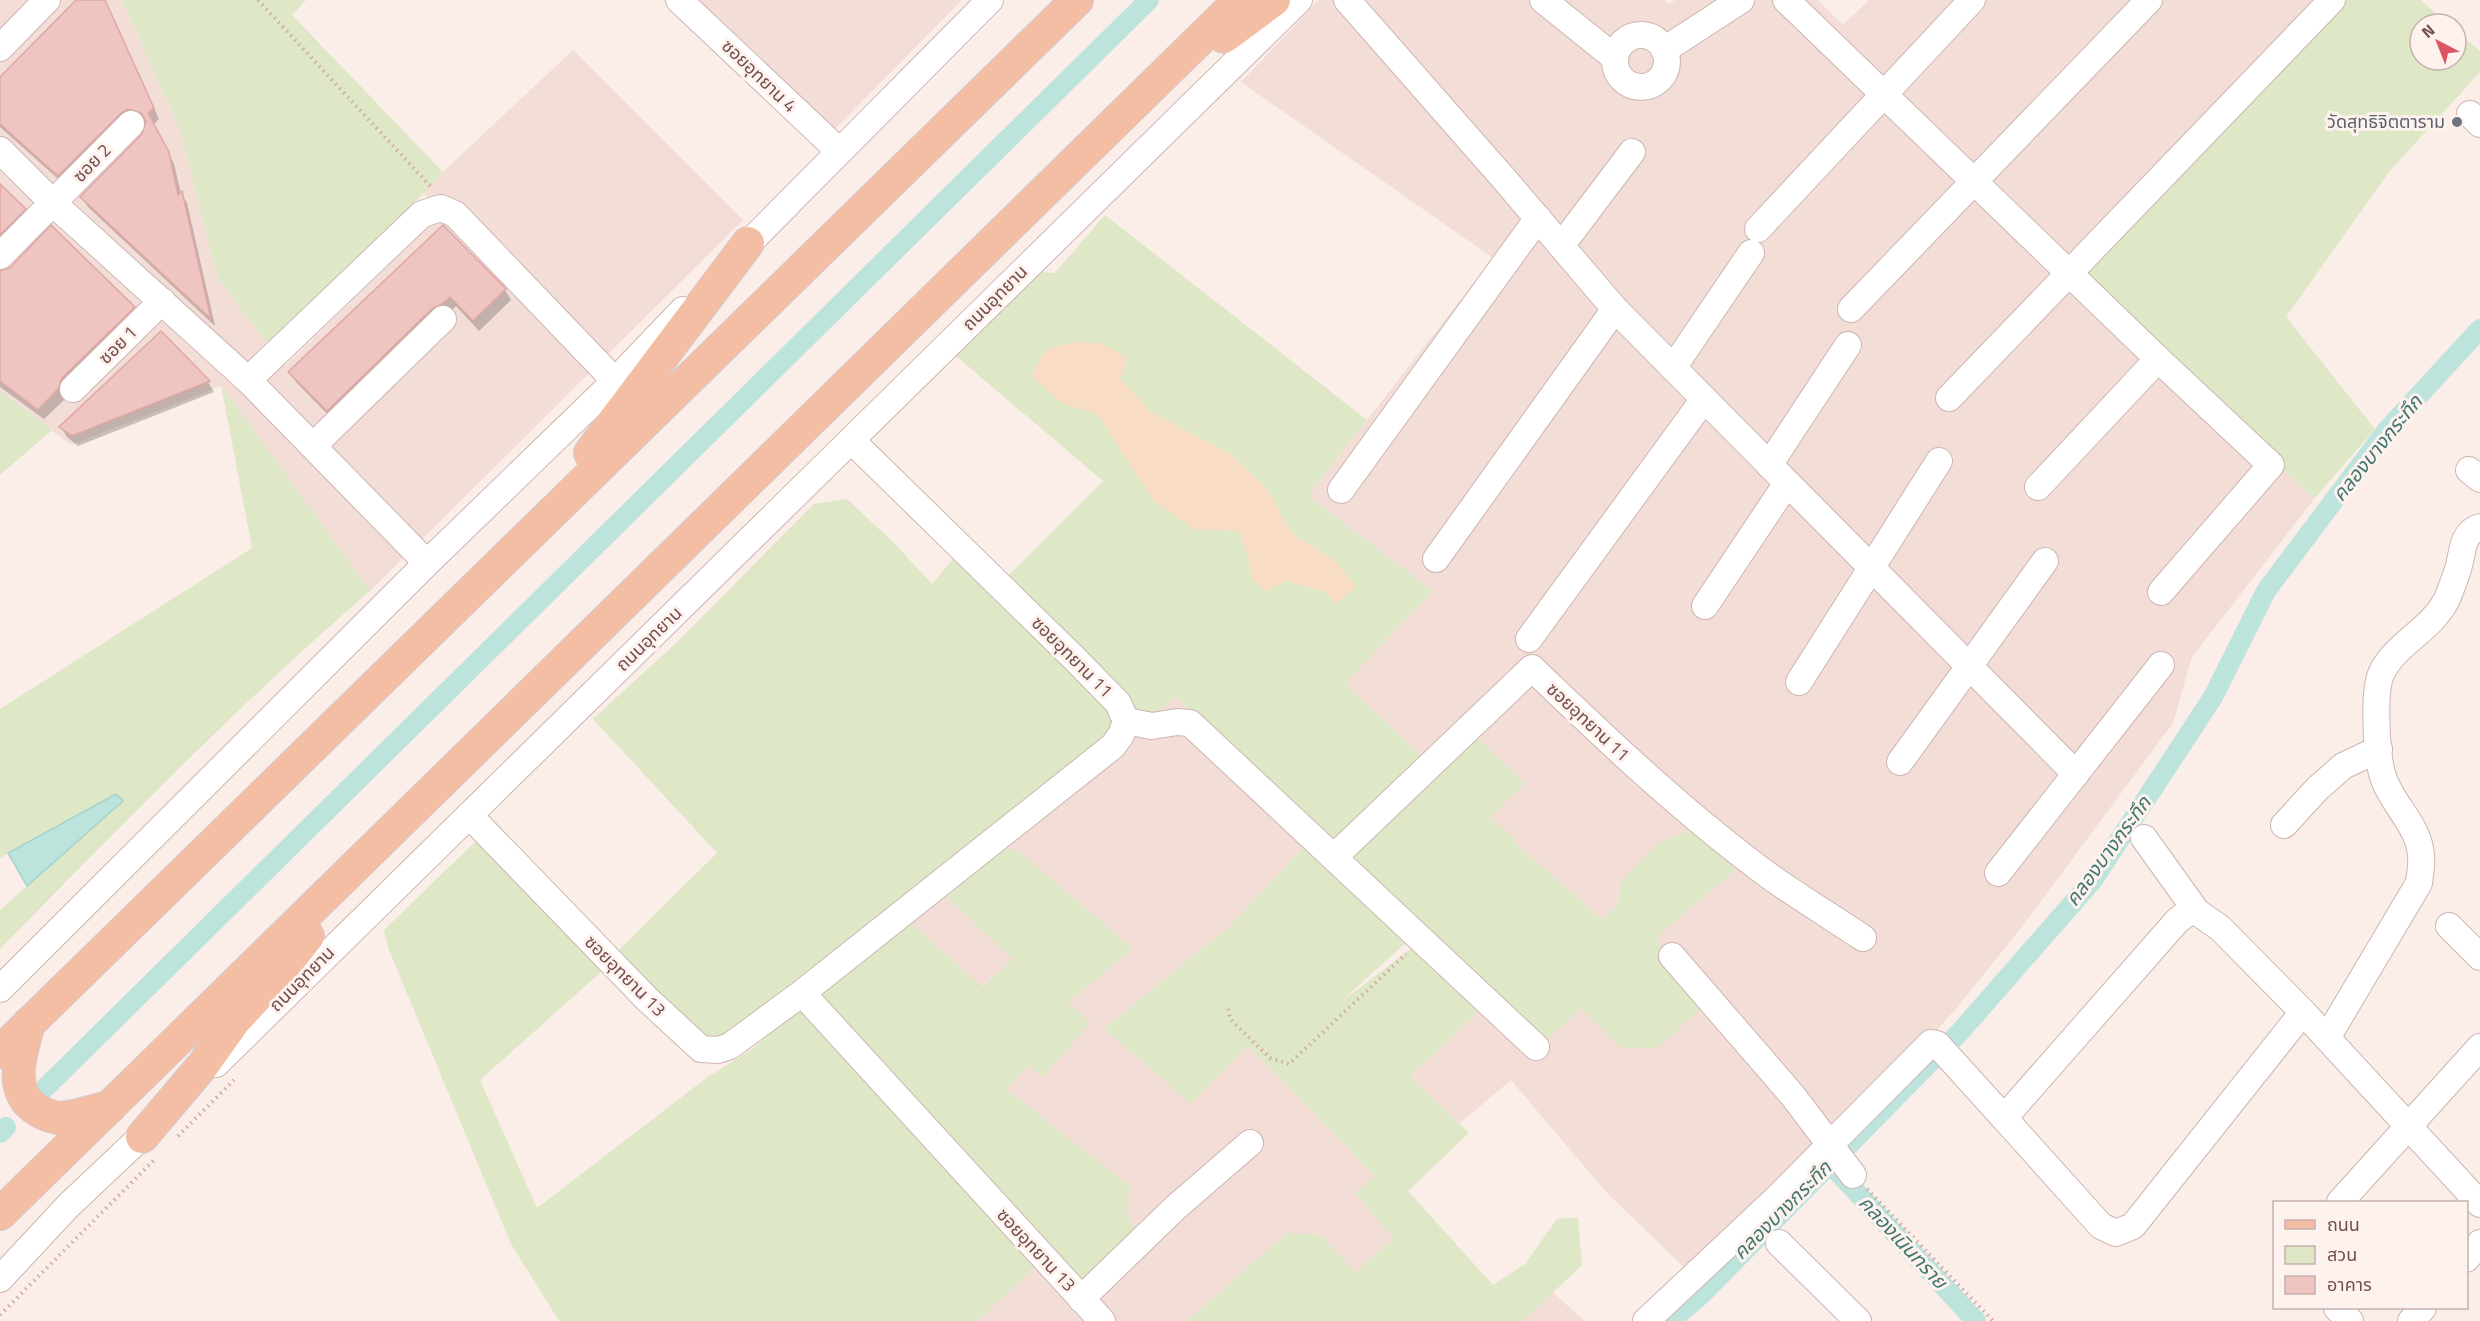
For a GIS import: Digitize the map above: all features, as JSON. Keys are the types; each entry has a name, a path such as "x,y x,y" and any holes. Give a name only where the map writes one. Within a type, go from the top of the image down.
{"main road":[{"path":"0,1052 1077,0"},
{"path":"0,1214 1240,0"},
{"path":"1117,120 1274,0"},
{"path":"492,571 595,447 748,243"},
{"path":"142,1137 203,1065 235,1020 278,974 341,892 414,809"},
{"path":"0,1047 29,1023"},
{"path":"29,1023 18,1070 20,1090 31,1106 46,1115 61,1118 110,1106"}],"street":[{"path":"0,48 47,0"},
{"name":"ซอยอุทยาน 4","path":"679,0 839,152"},
{"path":"0,988 427,563 615,381 748,243 990,0"},
{"name":"ถนนอุทยาน","path":"0,1279 68,1206 142,1137 1299,0"},
{"path":"1347,0 1615,309 2076,774"},
{"path":"1543,0 1614,57"},
{"path":"1664,50 1741,0"},
{"path":"1786,0 2271,465 2161,591"},
{"path":"1758,229 1972,0"},
{"path":"1851,309 2149,0"},
{"path":"1949,398 2332,0"},
{"path":"1639,34 1651,36 1661,43 1667,66 1662,77 1653,84 1641,87 1630,85 1621,79 1615,69 1614,57 1619,46 1627,38 1639,34"},
{"name":"ซอย 2","path":"0,256 131,123"},
{"path":"0,150 53,203 248,380 427,563"},
{"path":"1562,246 1632,152"},
{"path":"248,380 422,214 441,208 455,214 615,381"},
{"path":"1341,490 1538,218"},
{"path":"1673,368 1750,253"},
{"name":"ซอย 1","path":"73,389 162,301"},
{"path":"1436,559 1615,309"},
{"path":"313,446 443,319"},
{"path":"1705,606 1848,345"},
{"path":"2038,487 2158,359"},
{"path":"1529,639 1704,399"},
{"name":"ซอยอุทยาน 11","path":"851,440 1075,659 1118,703 1126,721"},
{"path":"1799,682 1939,461"},
{"path":"2327,1038 2420,883 2421,855 2418,839 2384,781 2379,749 2376,690 2382,672 2395,653 2422,631 2439,612 2459,567 2464,540 2474,529 2480,527"},
{"path":"1900,762 2045,561"},
{"path":"1998,873 2161,665"},
{"name":"ซอยอุทยาน 11","path":"1334,857 1532,668 1620,753 1725,842 1774,879 1863,938"},
{"path":"1126,721 1152,726 1177,722 1190,723 1536,1047"},
{"name":"ซอยอุทยาน 13","path":"469,815 647,999 701,1049 717,1050 730,1046 802,993 1113,746 1121,735 1126,721"},
{"path":"2284,825 2317,789 2343,766 2379,749"},
{"path":"2144,838 2197,912 2220,928 2303,1012 2480,1204"},
{"path":"2004,1118 2177,921 2187,913 2197,912"},
{"path":"2450,926 2480,957"},
{"path":"1672,956 1793,1096 1853,1175"},
{"name":"ซอยอุทยาน 13","path":"802,993 1102,1321"},
{"path":"1646,1321 1831,1148 1931,1043 1942,1049 2094,1219 2101,1226 2115,1233 2133,1226 2303,1012"},
{"path":"2342,1201 2480,1047"},
{"path":"1081,1299 1175,1208 1250,1143"},
{"path":"1779,1243 1853,1319"},
{"path":"2468,1257 2480,1243"},
{"path":"2338,1309 2350,1321"},
{"path":"2411,1321 2422,1309"}],"path":[{"path":"258,0 430,183 441,208"},
{"path":"1228,1009 1230,1019 1270,1058 1289,1064 1422,939"},
{"path":"1853,1175 1993,1321"}],"shaded area":[{"path":"0,0 122,0 180,130 218,279 285,366 442,214 424,193 443,172 573,50 743,220 370,591 221,386 71,445 0,391"},
{"path":"663,0 962,0 819,145"},
{"path":"1319,0 1665,0 1669,4 1675,0 1818,0 1843,25 1869,0 2349,0 2082,277 2314,499 2192,657 2173,723 2021,928 1955,1010 1705,1280 1689,1272 1606,1192 1511,1080 1459,1124 1410,1076 1481,1010 1581,1008 1621,1047 1665,960 1656,938 1621,882 1617,906 1602,919 1515,843 1514,838 1436,771 1345,683 1433,591 1308,496 1493,258 1241,82"},
{"path":"1176,696 1247,772 1307,843 1231,925 1104,1029 1248,1046 1375,1176 1394,1239 1355,1272 1321,1235 1287,1234 1187,1321 977,1321 1036,1267 1126,1213 1129,1186 1005,1089 1029,1066 1043,1076 1089,1023 1013,959 981,987 896,909"},
{"path":"1552,1292 1585,1321 1523,1321"}],"green space":[{"path":"122,0 306,0 292,15 443,172 424,193 267,343 218,279 180,130"},
{"path":"2349,0 2421,0 2434,12 2408,12 2408,72 2468,72 2468,41 2480,51 2480,72 2389,172 2286,317 2375,429 2314,499 2082,277"},
{"path":"1105,215 1367,420 1308,496 1433,591 1345,683 1423,758 1333,844 1247,772 1176,696 1154,715 1141,714 1009,575 1103,481 956,356 1041,272 1055,273","holes":["1127,358 1119,378 1150,412 1229,453 1266,488 1292,534 1335,561 1325,592 1287,581 1252,579 1249,559 1239,531 1194,529 1120,447 1097,414"]},
{"path":"221,385 370,591 227,721 0,949 0,910 123,801 116,794 0,858 0,709 252,548"},
{"path":"0,391 52,430 0,475"},
{"path":"847,499 893,542 932,584 958,553 1116,716 1114,731 934,874 719,1038 699,1038 616,953 717,853 593,719 675,644 814,504"},
{"path":"1473,734 1525,783 1490,817 1514,838 1515,843 1602,919 1617,906 1621,882 1658,843 1689,830 1736,869 1656,938 1665,960 1704,1006 1657,1048 1621,1048 1581,1008 1544,1043 1350,863 1357,848"},
{"path":"477,840 602,971 480,1080 537,1208 709,1076 751,1050 803,1006 1036,1267 977,1321 559,1321 511,1244 389,950 384,930"},
{"path":"1307,843 1409,940 1338,1004 1416,945 1481,1010 1410,1076 1469,1133 1408,1191 1493,1285 1525,1264 1557,1219 1578,1217 1582,1265 1523,1321 1187,1321 1287,1233 1321,1235 1355,1272 1394,1239 1355,1193 1375,1176 1248,1046 1191,1104 1104,1029 1231,925"},
{"path":"1000,848 1019,851 1133,949 1068,1002 1090,1023 1043,1077 1029,1066 1006,1089 1130,1186 1126,1213 1135,1228 1079,1286 832,1014 823,994 907,919 982,987 1013,959 942,893"}],"sand":[{"path":"1072,342 1101,343 1128,358 1120,378 1150,412 1229,453 1266,488 1292,534 1335,561 1356,587 1337,604 1325,592 1287,581 1266,591 1252,579 1249,559 1239,531 1194,529 1155,502 1097,414 1061,403 1032,376 1045,350"}],"water":[{"path":"116,794 123,801 27,886 8,853"}],"building":[{"path":"76,0 105,0 154,108 148,113 169,152 178,195 182,191 211,319 80,197 142,134 146,121 141,113 128,109 121,113 58,176 0,124 0,77"},
{"path":"0,184 26,209 0,235"},
{"path":"51,225 135,307 62,378 58,389 38,410 0,381 0,271 11,267"},
{"path":"443,225 506,289 473,321 450,297 433,308 327,411 288,372"},
{"path":"161,331 210,381 72,436 59,427"}],"waterway":[{"path":"38,1095 1149,0"},
{"name":"คลองบางกระทึก","path":"1671,1321 1703,1293 1960,1032 2093,880 2213,697 2266,591 2387,430 2480,329"},
{"path":"0,1133 6,1127"},
{"name":"คลองเนินทราย","path":"1835,1169 1976,1321"}],"place":[{"name":"วัดสุทธิจิตตาราม","path":"2457,122"}]}
